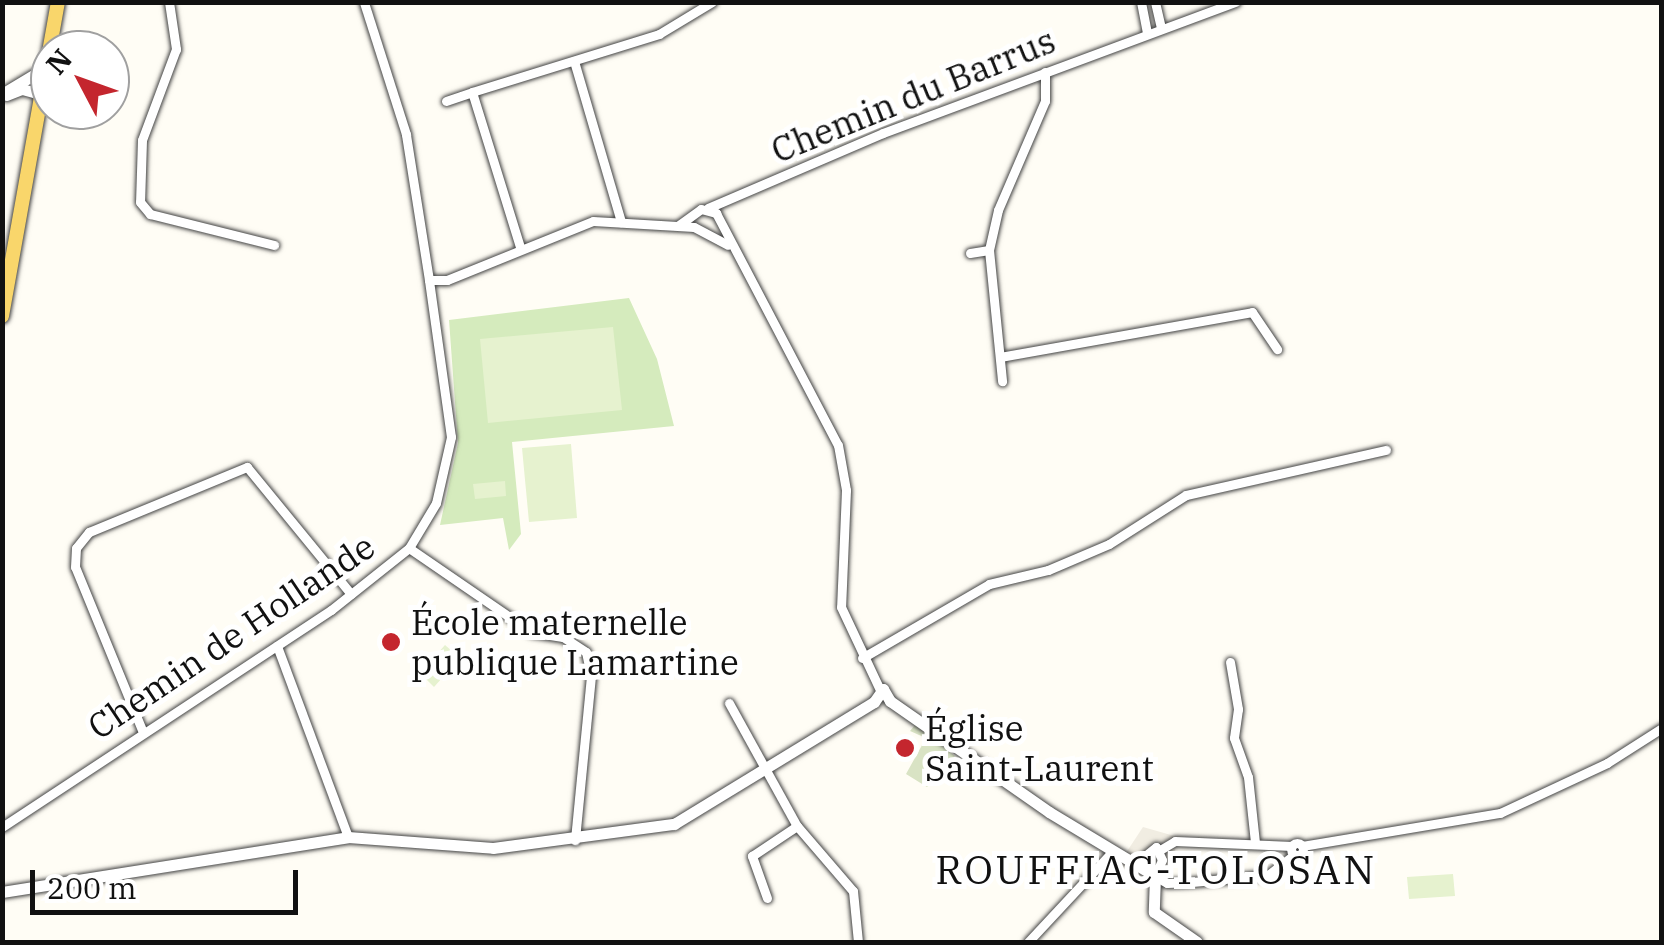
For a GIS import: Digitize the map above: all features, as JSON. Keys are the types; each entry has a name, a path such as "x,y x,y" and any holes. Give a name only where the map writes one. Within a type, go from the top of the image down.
{"main road":[{"path":"52,30 58,2"},
{"path":"2,316 35,130"}],"street":[{"path":"169,2 176,48 142,140 140,202 150,214 274,245"},
{"name":"Chemin de Hollande","path":"2,826 352,594 408,548 436,503 451,437 430,280 406,134 364,2"},
{"path":"446,101 658,34 712,2"},
{"path":"1140,2 1147,33"},
{"path":"1155,2 1161,28"},
{"name":"Chemin du Barrus","path":"679,225 708,208 1045,72 1234,2"},
{"path":"574,61 621,222"},
{"path":"1002,381 989,250 998,210 1044,101 1045,72"},
{"path":"2,95 30,77"},
{"path":"2,95 22,89 30,91"},
{"path":"472,92 520,248"},
{"path":"703,229 717,218 726,202"},
{"path":"708,208 717,218 838,445 846,490 841,607 882,707 890,702 1112,852 1167,883 1268,875 1296,849"},
{"path":"696,215 703,229"},
{"path":"430,280 446,280 580,224 621,222 703,229 734,250"},
{"path":"970,253 989,250"},
{"path":"1000,357 1252,312 1277,349"},
{"path":"862,658 989,584 1060,566 1108,544 1186,495 1386,450"},
{"path":"142,730 75,567 76,548 89,532 248,466 352,594"},
{"path":"408,548 530,632 563,637 586,652 591,676 575,840"},
{"path":"278,646 348,837"},
{"path":"1230,662 1238,709 1234,738 1248,777 1255,842"},
{"path":"2,892 348,837 493,848 674,824 877,696"},
{"path":"729,703 762,771 796,826 853,891 858,942"},
{"path":"1135,864 1146,849 1160,850 1175,841 1255,842 1296,849 1500,812 1607,763 1662,728"},
{"path":"766,898 752,856 796,826"},
{"path":"1160,850 1154,912 1197,942"},
{"path":"1028,942 1112,852"}],"green space":[{"path":"629,298 657,359 674,426 512,442 521,534 509,550 503,518 440,525 458,443 449,320"},
{"path":"613,327 622,410 488,423 480,339"},
{"path":"571,444 577,518 529,522 522,448"},
{"path":"505,481 506,496 475,499 473,484"},
{"path":"445,645 460,658 434,687 420,673"},
{"path":"915,725 955,756 927,787 906,774 926,738 910,731"},
{"path":"1453,874 1455,896 1409,899 1407,877"}],"shaded area":[{"path":"1143,827 1178,837 1167,884 1155,888 1118,865"}],"place":[{"name":"École maternelle publique Lamartine","path":"391,642"},
{"name":"Église Saint-Laurent","path":"905,748"}],"district":[{"name":"ROUFFIAC-TOLOSAN","path":"1156,869"}]}
